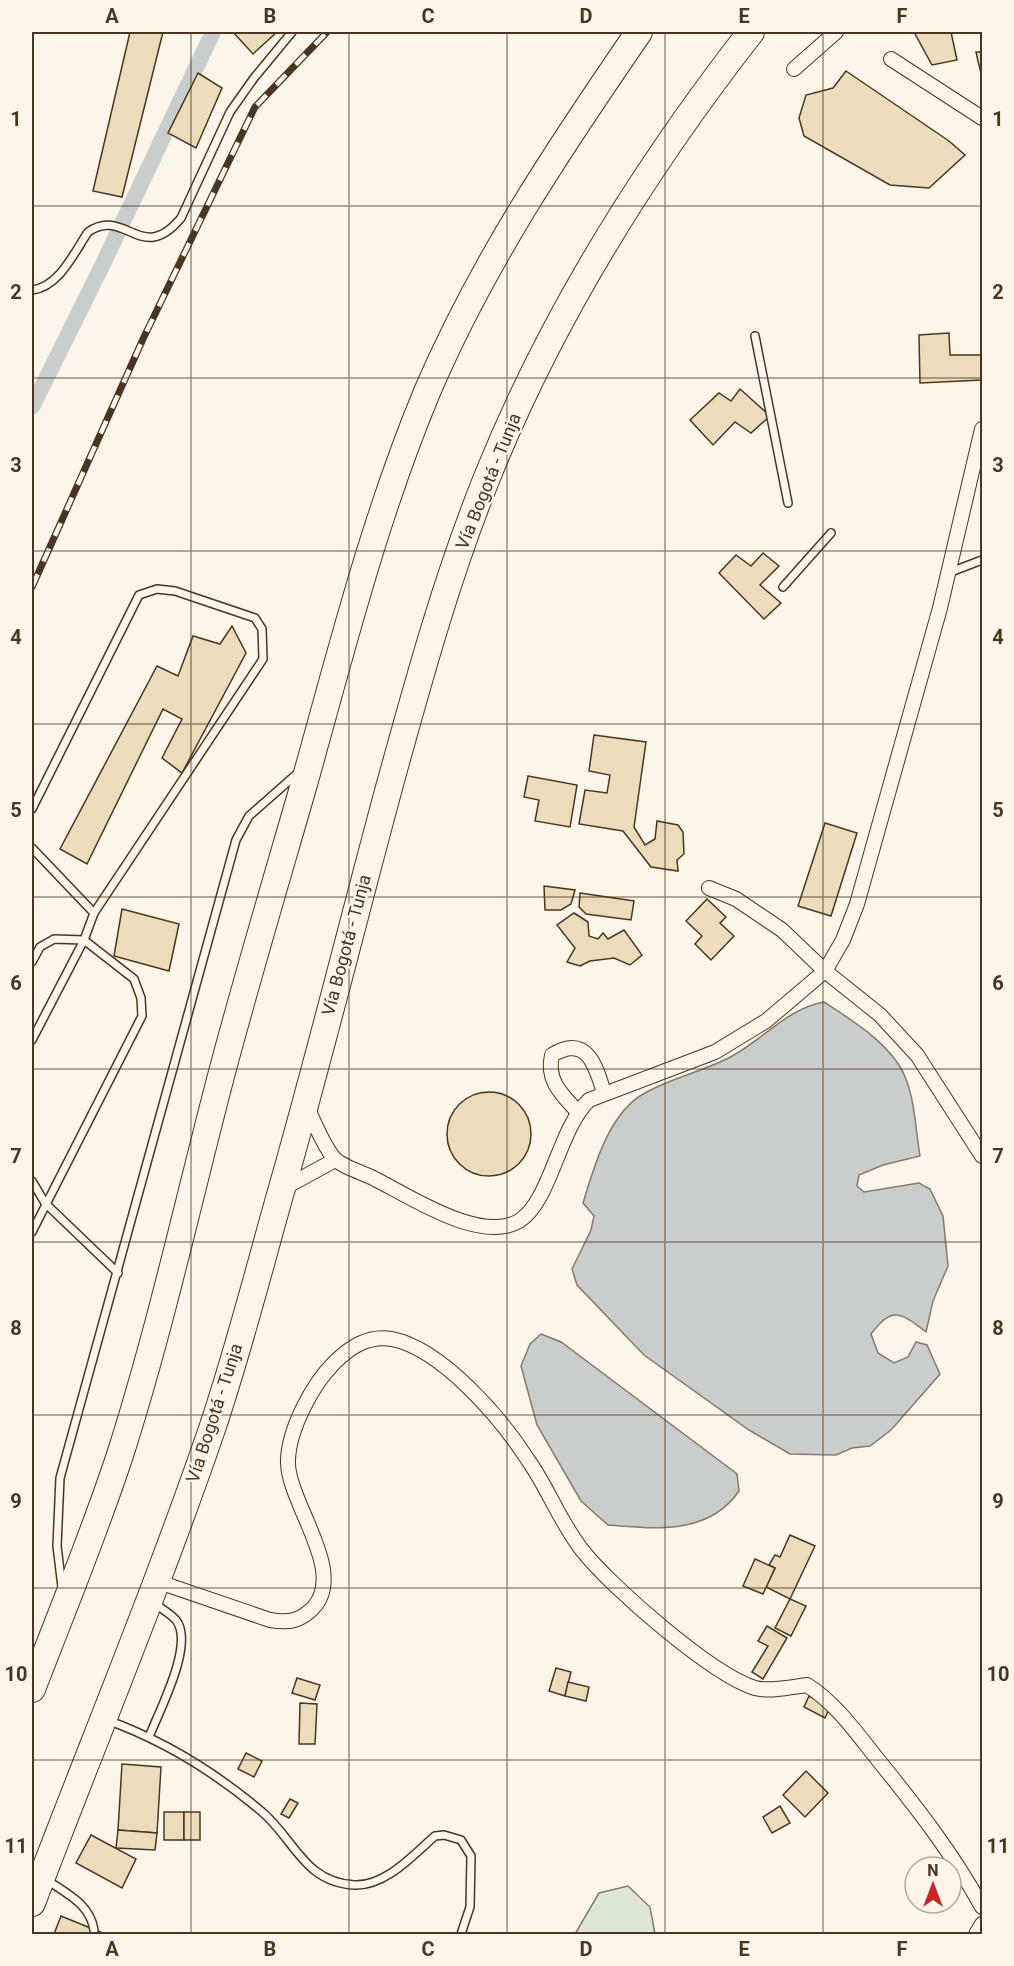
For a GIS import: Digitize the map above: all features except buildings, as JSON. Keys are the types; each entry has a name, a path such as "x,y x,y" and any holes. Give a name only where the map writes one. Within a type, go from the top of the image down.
{"highway":[{"path":"32,1689 94,1530 121,1452 162,1311 222,1075 373,539 429,388 490,264 525,203 639,32"},
{"name":"Vía Bogotá - Tunja","path":"32,1903 213,1425 282,1190 428,644 489,473 551,336 639,185 705,91 751,32"}],"street":[{"path":"794,69 836,32"},
{"path":"891,59 982,118"},
{"path":"304,1102 335,1160 455,1219 501,1226 519,1221 532,1208 578,1111 589,1100 715,1052 740,1039 798,995 825,970 843,940 857,904 948,573 982,429"},
{"path":"709,888 736,899 782,930 825,970 880,1015 917,1055 982,1155"},
{"path":"578,1111 551,1079 549,1067 552,1055 563,1048 576,1047 585,1052 594,1064 604,1093"},
{"path":"282,1190 335,1160"},
{"path":"152,1590 270,1620 289,1623 305,1616 318,1603 322,1586 321,1559 293,1489 288,1462 291,1434 324,1373 346,1350 362,1341 389,1339 410,1344 479,1397 529,1460 582,1550 627,1596 730,1677 757,1689 807,1685 840,1712 925,1818 962,1870 982,1907"},
{"path":"976,1935 982,1924"}],"lane":[{"path":"32,290 41,289 56,279 88,232 103,225 114,226 150,239 168,232 180,218 230,112 292,32"},
{"path":"755,336 788,503"},
{"path":"783,586 831,533"},
{"path":"948,573 982,560"},
{"path":"32,809 140,595 157,589 175,591 255,618 262,629 263,658 94,914 84,940 32,1040"},
{"path":"64,1608 57,1546 60,1478 236,840 249,816 310,762"},
{"path":"32,848 94,914"},
{"path":"32,962 40,947 54,939 84,940 134,979 141,998 142,1016 32,1232"},
{"path":"32,1181 45,1203 118,1273"},
{"path":"149,1737 181,1656 181,1637 177,1621 152,1590"},
{"path":"102,1719 149,1737 200,1767 263,1812 308,1867 335,1882 356,1885 378,1881 435,1836 461,1840 471,1856 470,1907 461,1935"},
{"path":"42,1876 85,1906 92,1918 94,1930"}],"green space":[{"path":"628,1886 650,1907 655,1934 575,1934 599,1893"}],"shaded area":[{"path":"824,1002 864,1030 892,1055 908,1086 914,1109 920,1156 883,1165 859,1175 857,1186 864,1192 919,1183 930,1189 943,1216 948,1266 933,1301 926,1332 903,1316 897,1315 885,1319 871,1334 878,1353 894,1363 908,1357 916,1342 927,1345 940,1374 891,1430 870,1446 852,1448 836,1455 790,1454 749,1430 644,1355 577,1285 572,1269 591,1230 594,1216 583,1203 592,1173 612,1127 632,1102 656,1087 734,1055 799,1010"},
{"path":"541,1334 561,1342 737,1474 739,1491 727,1505 697,1522 662,1528 608,1525 581,1501 537,1425 521,1366 530,1344"}],"waterway":[{"path":"32,407 213,32"}],"railway":[{"path":"32,587 143,339 255,107 327,32"}]}
